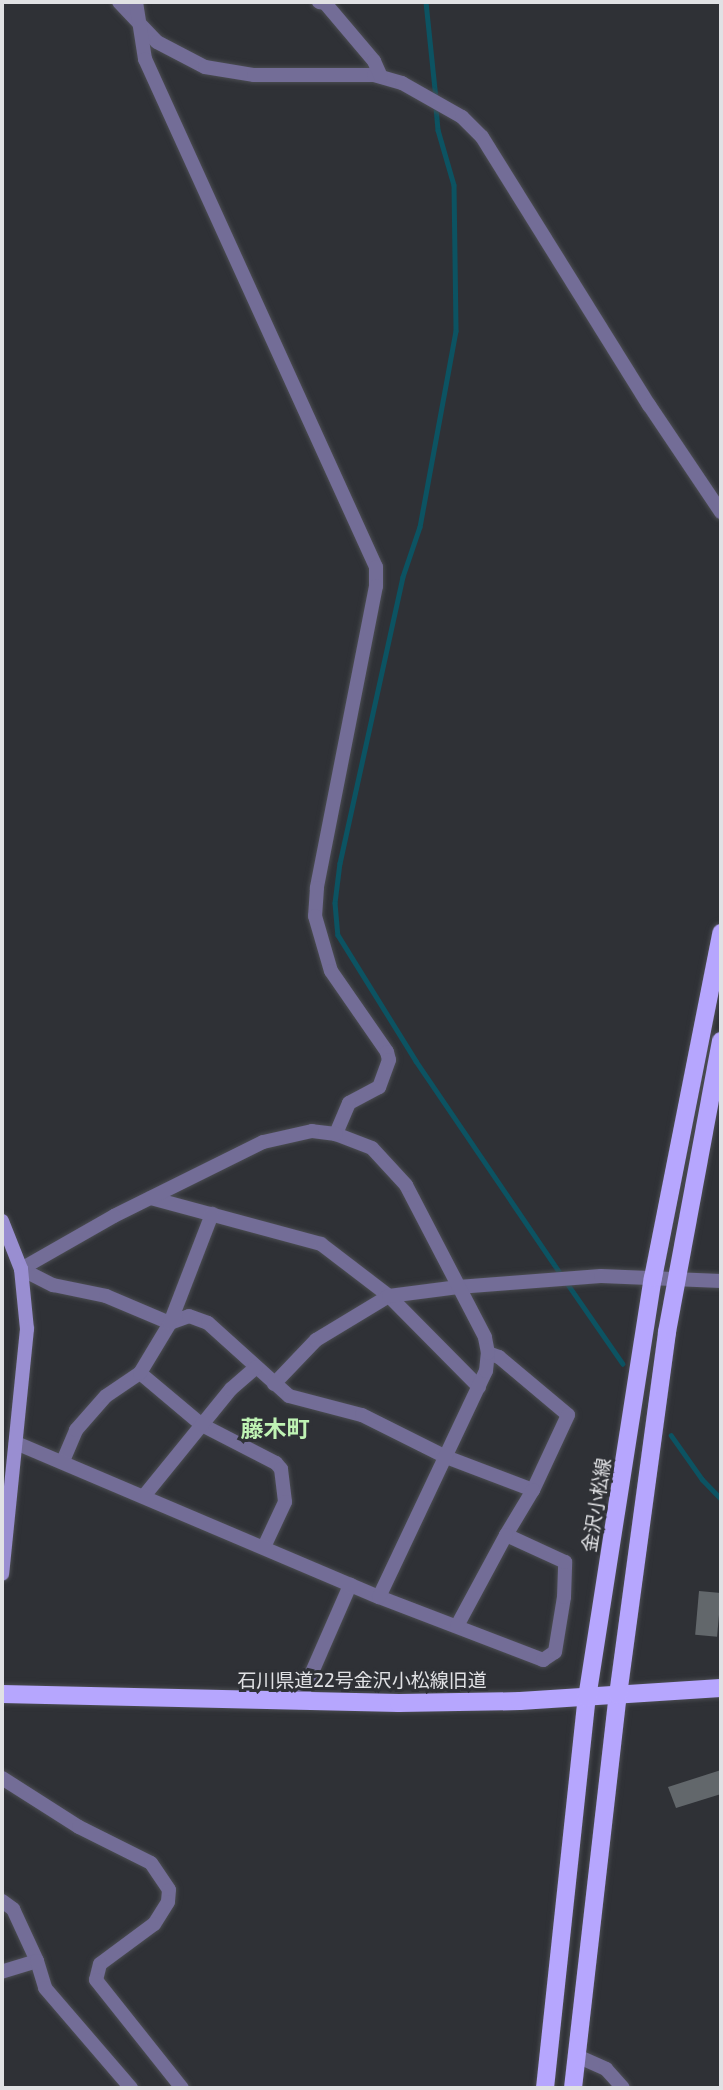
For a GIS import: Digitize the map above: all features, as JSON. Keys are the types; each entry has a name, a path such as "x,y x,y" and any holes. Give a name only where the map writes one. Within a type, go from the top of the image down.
{"main road":[{"name":"金沢小松線","path":"545,2088 587,1698 653,1278 721,933"},
{"path":"573,2088 618,1695 676,1280 721,1041"},
{"path":"2,1221 21,1269 27,1329 2,1574"},
{"name":"石川県道22号金沢小松線旧道","path":"2,1694 299,1702 507,1702 721,1688"}],"street":[{"path":"119,2 157,42 205,67 254,75 381,77 402,83 462,117 482,137 649,405 721,512"},
{"path":"136,2 137,23 145,59 376,567 376,586 317,888 315,916 331,971 387,1052 389,1060 379,1087 349,1103 336,1134"},
{"path":"319,2 325,3 374,61 381,77"},
{"path":"21,1269 151,1198 262,1142 312,1131 336,1134 372,1148 406,1185 485,1337 488,1353 486,1371 479,1387 379,1597"},
{"path":"151,1198 321,1244 389,1296 479,1387"},
{"path":"63,1461 76,1430 106,1396 140,1373 170,1323 212,1214"},
{"path":"21,1269 53,1285 106,1296 170,1323 189,1316 208,1323 289,1396 362,1415 446,1457 533,1490"},
{"path":"274,1384 316,1340 389,1296 457,1287 586,1277 721,1281"},
{"path":"457,1626 533,1490 568,1415 499,1357 488,1353"},
{"path":"144,1496 231,1389 256,1367"},
{"path":"140,1373 202,1425 276,1463 281,1469 285,1502 264,1547"},
{"path":"16,1443 379,1597 543,1660 555,1653 564,1597 565,1562 506,1535"},
{"path":"299,1702 350,1585"},
{"path":"2,1778 79,1827 151,1863 169,1890 168,1902 153,1924 100,1964 96,1980 182,2088"},
{"path":"2,1901 13,1909 37,1961 45,1988 131,2088"},
{"path":"2,1972 37,1961"},
{"path":"577,2056 606,2069 623,2088"}],"building":[{"path":"699,1591 721,1593 717,1637 695,1635"},
{"path":"721,1770 721,1794 676,1808 668,1787"}],"waterway":[{"path":"426,2 436,98"},
{"path":"436,107 438,130 454,185 456,331 420,527 403,577 340,863 335,903 338,935 416,1061 562,1276"},
{"path":"567,1283 623,1364"},
{"path":"671,1435 702,1479 721,1499"}],"district":[{"name":"藤木町","path":"275,1428"}]}
